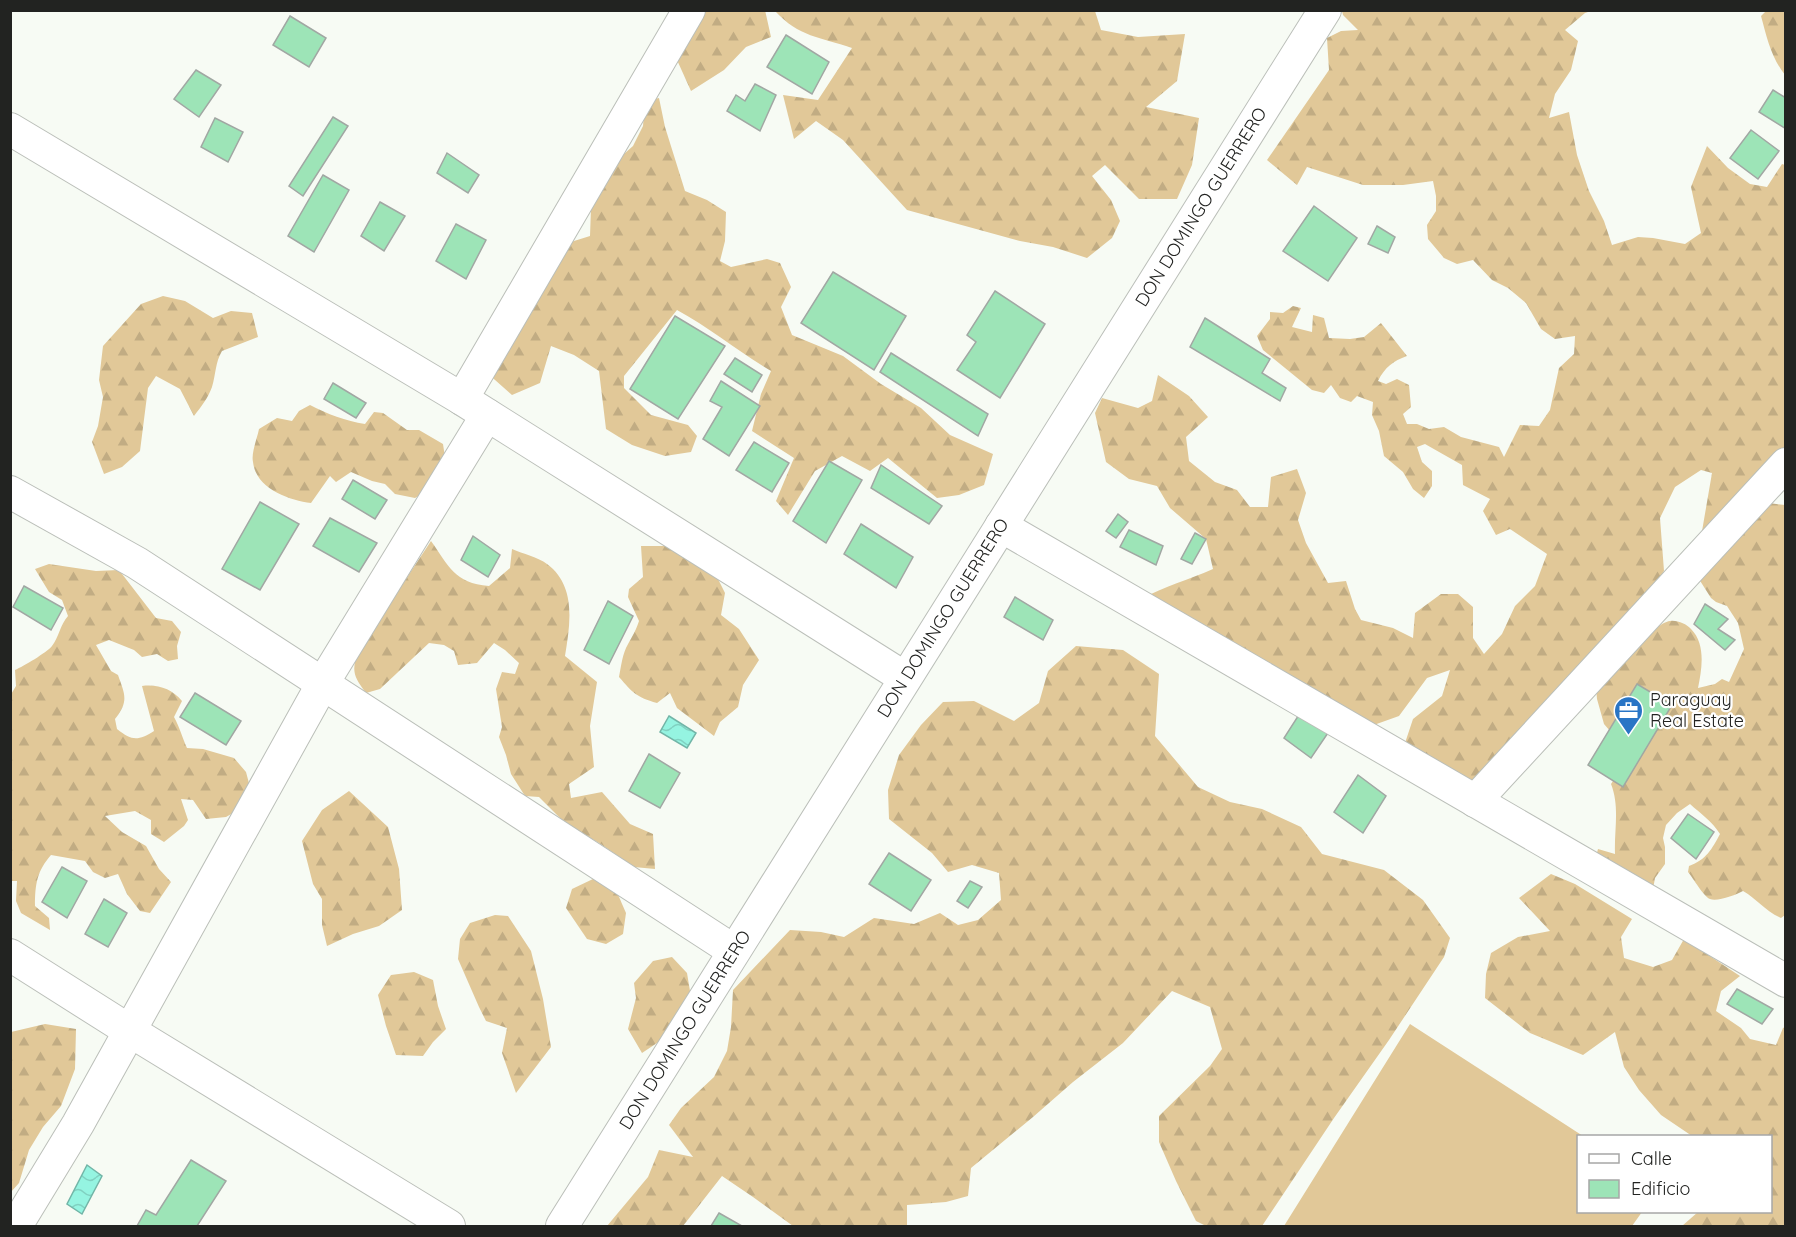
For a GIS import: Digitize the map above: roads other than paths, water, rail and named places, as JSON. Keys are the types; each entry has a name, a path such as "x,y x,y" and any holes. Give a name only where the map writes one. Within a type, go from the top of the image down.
{"street":[{"path":"16,1227 78,1124 323,683 689,10"},
{"name":"DON DOMINGO GUERRERO","path":"562,1227 1325,10"},
{"path":"10,129 475,407 905,678"},
{"path":"1475,801 1785,464"},
{"path":"10,492 137,563 734,951"},
{"path":"1001,526 1785,981"},
{"path":"10,955 449,1227"}],"water":[{"path":"669,716 696,733 687,748 660,732"},
{"path":"87,1165 102,1176 82,1214 67,1204"}],"place":[{"name":"Paraguay Real Estate","path":"1629,736"}]}
